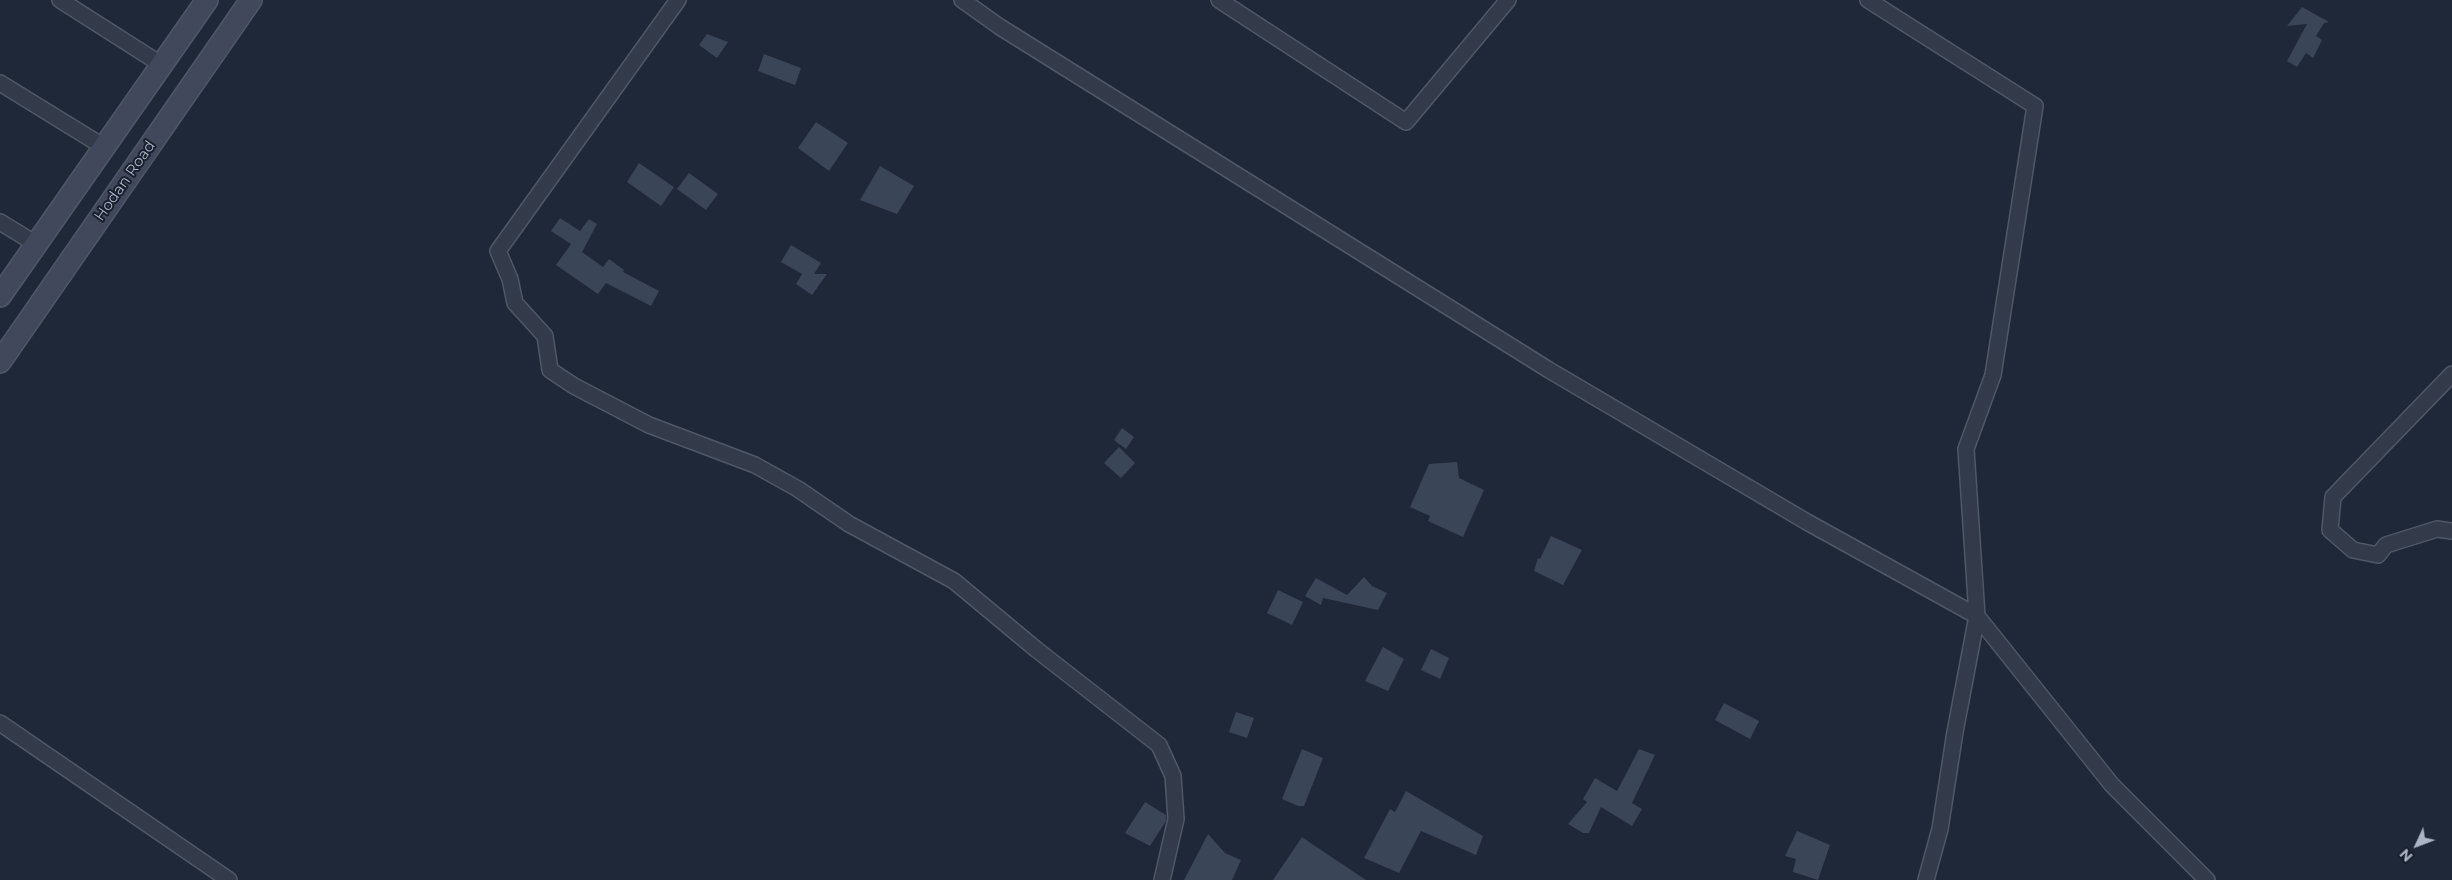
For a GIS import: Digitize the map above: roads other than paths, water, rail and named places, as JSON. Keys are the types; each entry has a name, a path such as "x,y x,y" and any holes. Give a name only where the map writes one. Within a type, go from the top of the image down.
{"main road":[{"path":"0,296 207,0"},
{"name":"Hodan Road","path":"0,362 251,0"}],"street":[{"path":"60,0 162,65"},
{"path":"678,0 498,251 510,278 515,303 545,336 550,370 574,386 649,425 755,464 798,489 849,524 954,581 1036,650 1159,745 1173,776 1176,819 1162,880"},
{"path":"962,0 1000,26 1548,370 1806,522 1977,616 2112,785 2207,880"},
{"path":"1219,0 1406,122 1508,0"},
{"path":"1868,0 2035,106 1993,376 1966,449 1977,616 1955,732 1940,829 1926,880"},
{"path":"0,83 104,147"},
{"path":"0,222 36,244"},
{"path":"2452,374 2333,497 2330,530 2353,550 2378,555 2386,545 2437,529 2452,531"},
{"path":"0,723 229,880"}]}
